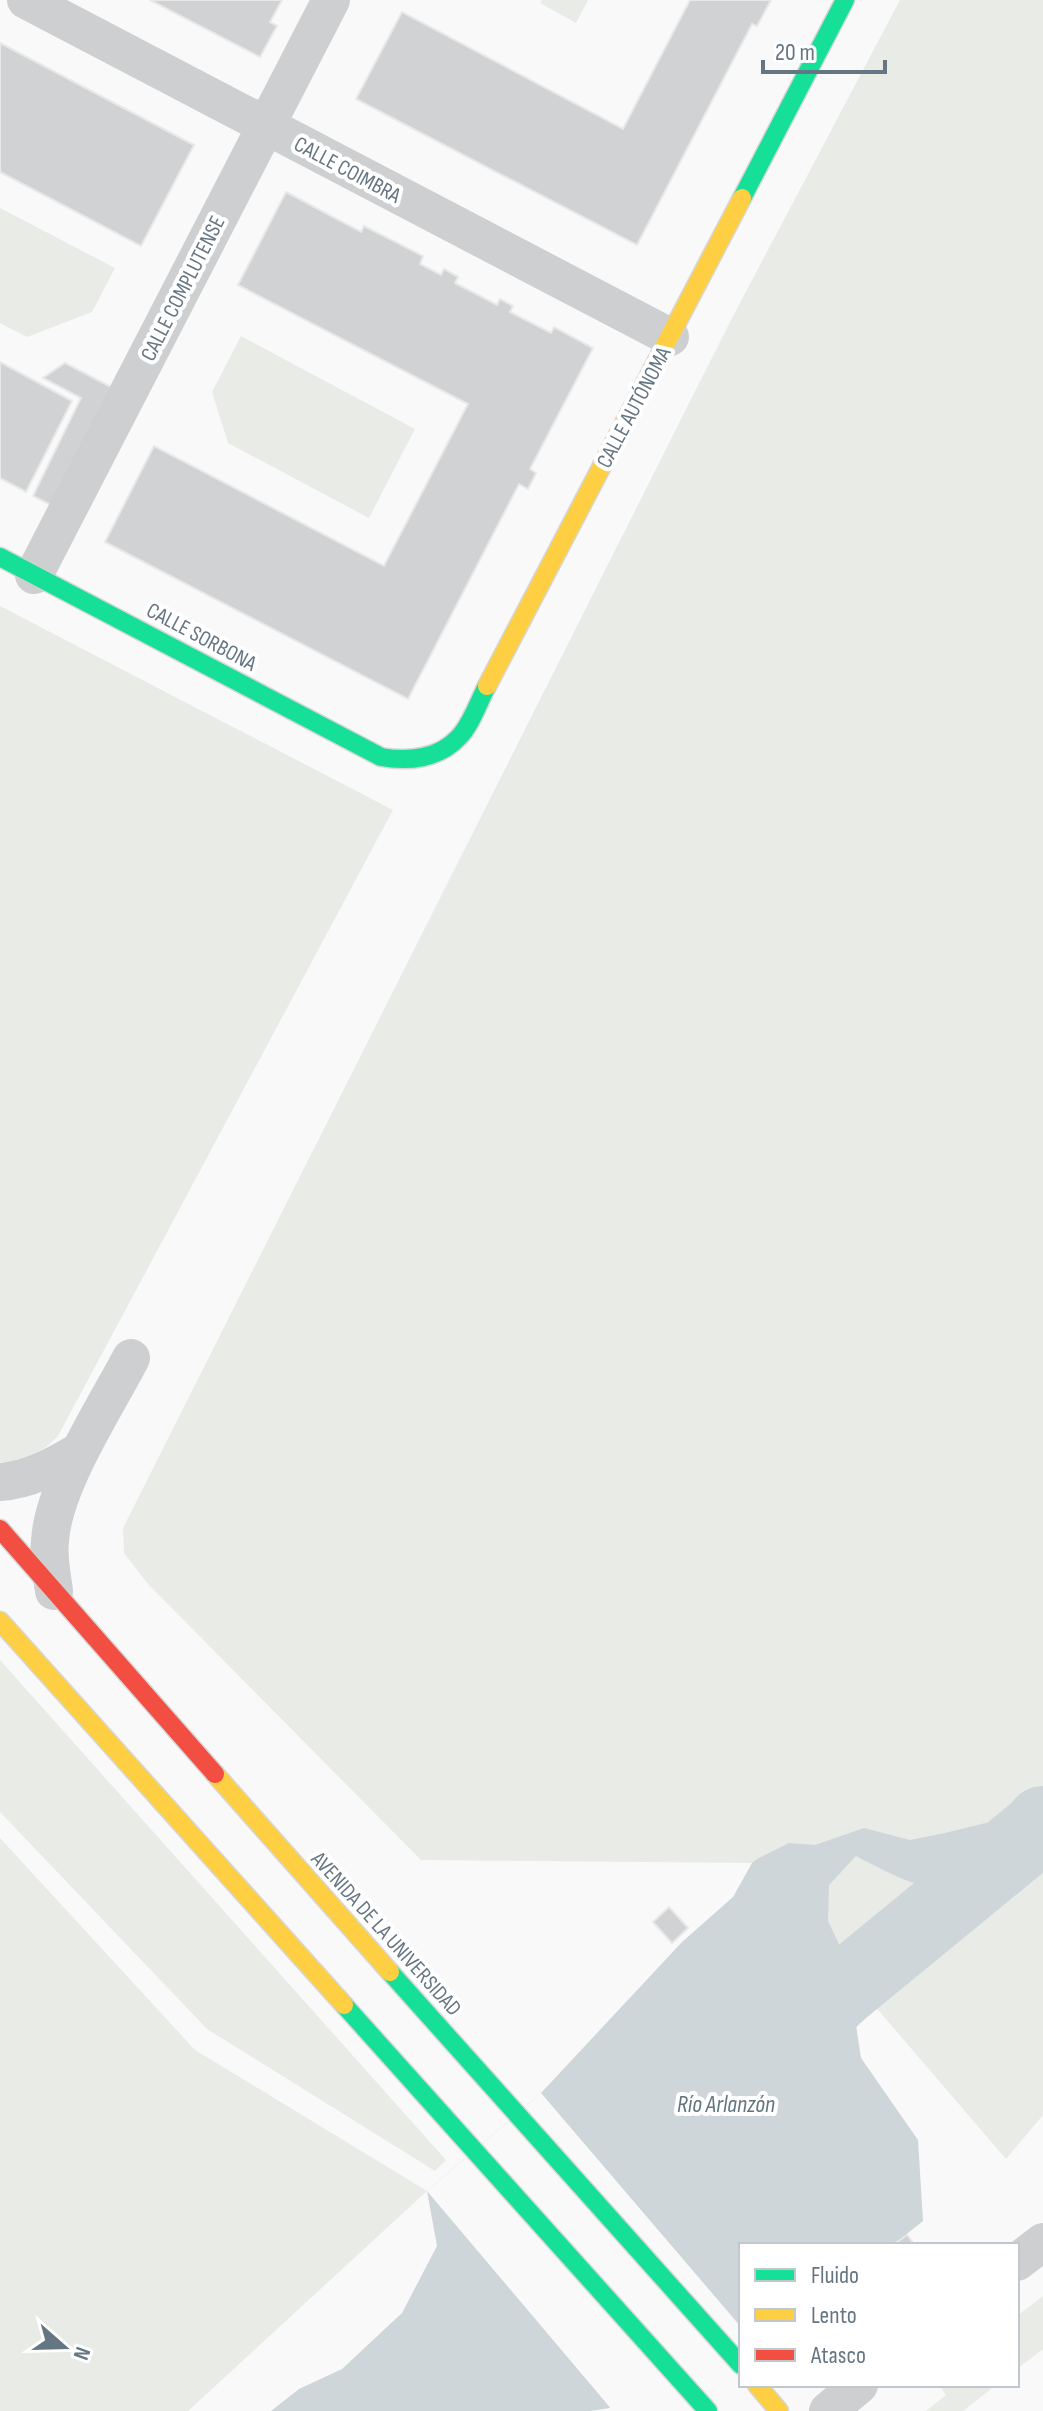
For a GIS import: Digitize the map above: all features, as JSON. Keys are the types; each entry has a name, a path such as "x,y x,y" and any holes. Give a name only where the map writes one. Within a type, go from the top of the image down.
{"main road":[{"name":"CALLE AUTÓNOMA","path":"381,757 404,763 430,758 460,737 845,0"},
{"name":"CALLE SORBONA","path":"0,557 381,757"},
{"name":"AVENIDA DE LA UNIVERSIDAD","path":"0,1529 515,2115 739,2363"},
{"path":"0,1621 704,2406"},
{"path":"759,2387 779,2411"}],"street":[{"name":"CALLE COIMBRA","path":"26,0 670,337"},
{"name":"CALLE COMPLUTENSE","path":"34,575 331,0"},
{"path":"54,1591 50,1539 56,1512 80,1451 131,1358"},
{"path":"0,1482 19,1481 47,1470 80,1451"},
{"path":"1019,2260 1043,2242"},
{"path":"828,2411 857,2387"}],"shaded area":[{"path":"542,0 588,0 576,23 540,3"},
{"path":"900,0 1043,0 1043,2115 1006,2159 752,1863 421,1860 148,1584 124,1553 123,1528 731,320"},
{"path":"0,208 115,268 92,312 27,337 0,323"},
{"path":"241,336 415,429 369,518 228,443 212,392"},
{"path":"0,606 393,810 58,1436 32,1456 9,1462 0,1462"},
{"path":"0,1660 446,2160 435,2171 207,2029 0,1812"},
{"path":"0,1838 195,2050 427,2191 188,2411 0,2411"},
{"path":"1043,2296 1043,2349 1019,2367 1019,2314"},
{"path":"940,2387 993,2387 963,2411 926,2411 946,2395"}],"water":[{"name":"Río Arlanzón","path":"1043,1795 1043,1857 994,1885 950,1891 906,1880 856,1856 829,1885 828,1921 846,1959 861,2058 918,2140 923,2221 896,2243 739,2243 739,2328 666,2302 610,2408 590,2411 271,2411 299,2389 342,2369 402,2313 437,2246 427,2191 541,2093 682,1942 733,1897 752,1863 789,1843 815,1845 864,1828 910,1840 990,1822"}],"pier":[{"path":"541,2093 739,2325 739,2332 668,2307 613,2411 427,2191"}],"building":[{"path":"150,0 282,0 270,22 277,26 260,57"},
{"path":"690,0 771,0 757,26 752,24 637,245 356,99 402,12 623,129"},
{"path":"0,43 194,145 141,246 0,172"},
{"path":"286,192 361,232 364,226 423,256 420,264 441,275 444,269 458,277 455,283 497,305 500,299 513,306 510,312 551,333 554,327 593,348 530,469 536,473 528,489 519,484 408,699 105,542 154,446 384,566 468,404 238,285"},
{"path":"0,362 72,401 26,492 0,478"},
{"path":"65,363 111,387 51,505 33,496 81,398 43,378"},
{"path":"669,1907 688,1928 672,1943 653,1922"},
{"path":"907,2235 913,2243 896,2243"}],"waterway":[{"name":"Río Arlanzón","path":"774,2051 842,1990 1043,1823"}],"traffic: fast":[{"path":"742,198 845,0"},
{"path":"0,557 381,757 423,757 451,744 467,726 487,686"},
{"path":"390,1972 739,2363"},
{"path":"344,2005 708,2411"}],"traffic: slow":[{"path":"487,686 742,198"},
{"path":"0,1621 344,2005"},
{"path":"215,1774 390,1972"},
{"path":"759,2387 779,2411"}],"traffic: jam":[{"path":"0,1529 215,1774"}]}
